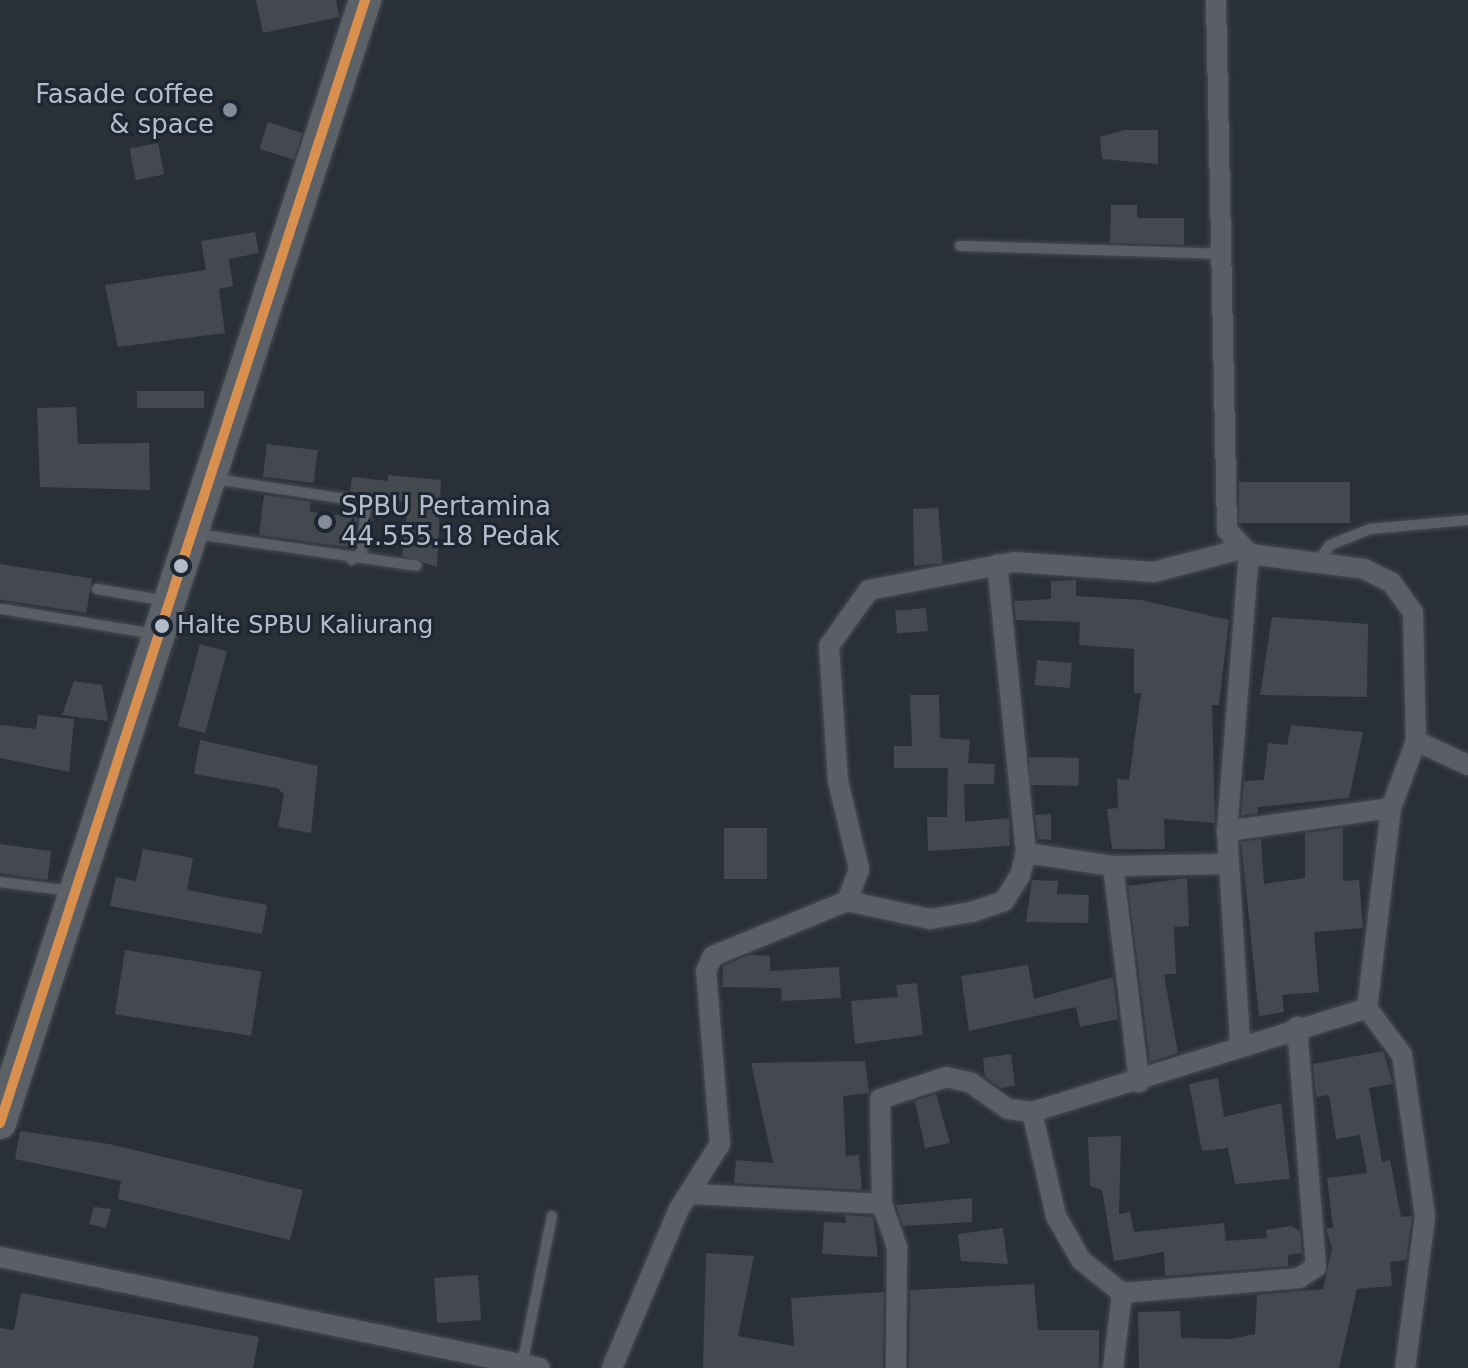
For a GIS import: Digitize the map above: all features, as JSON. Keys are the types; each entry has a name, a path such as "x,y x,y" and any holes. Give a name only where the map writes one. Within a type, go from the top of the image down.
{"main road":[{"path":"0,1123 5,1086 77,892 196,534 365,0"}],"street":[{"path":"1216,0 1225,254 1227,530 1244,552 1227,831 1240,1042"},
{"path":"847,901 859,869 838,781 829,646 869,590 997,564 1154,572 1244,552 1318,561 1391,582 1413,612 1416,741 1391,808 1367,1008 1402,1055 1425,1217 1405,1368"},
{"path":"612,1368 679,1209 693,1194 720,1144 706,971 713,956 847,901 930,919 972,912 1004,901 1026,853 997,564"},
{"path":"1416,741 1468,765"},
{"path":"1227,831 1391,808"},
{"path":"1026,853 1113,866 1228,864"},
{"path":"1113,866 1139,1082"},
{"path":"896,1368 897,1247 882,1204 880,1099 946,1077 971,1083 1008,1109 1032,1112 1139,1082 1240,1042 1367,1008"},
{"path":"1032,1112 1056,1216 1081,1260 1122,1293 1299,1278 1316,1267 1297,1027"},
{"path":"693,1194 882,1204"},
{"path":"0,1257 528,1367"},
{"path":"1113,1368 1122,1293"}],"lane":[{"path":"960,246 1225,254"},
{"path":"213,478 366,502 362,552 352,560"},
{"path":"1318,561 1330,545 1370,529 1468,520"},
{"path":"196,534 352,560 417,566"},
{"path":"97,589 173,602"},
{"path":"2,609 162,635"},
{"path":"0,882 77,892"},
{"path":"528,1367 552,1216"}],"building":[{"path":"256,0 336,0 339,17 263,33"},
{"path":"268,122 302,133 294,160 259,149"},
{"path":"1124,130 1158,130 1158,164 1102,159 1100,137"},
{"path":"158,143 164,174 136,180 130,149"},
{"path":"1111,205 1137,205 1137,218 1184,218 1184,245 1110,243"},
{"path":"255,232 259,253 229,259 233,286 219,289 225,333 118,347 105,285 206,270 201,241"},
{"path":"137,391 204,391 204,408 137,408"},
{"path":"76,407 78,444 149,443 150,490 40,487 37,408"},
{"path":"267,444 318,450 314,483 263,477"},
{"path":"388,475 441,480 437,567 402,556 408,503 350,491 352,477 388,481"},
{"path":"1239,482 1350,482 1350,523 1239,523"},
{"path":"264,495 311,502 310,512 357,517 354,548 259,535"},
{"path":"938,508 943,563 914,566 913,509"},
{"path":"0,564 92,579 86,613 0,599"},
{"path":"1076,580 1076,596 1141,600 1229,620 1219,705 1212,705 1215,823 1164,819 1165,849 1112,849 1107,809 1118,808 1117,779 1129,780 1141,693 1134,693 1134,649 1079,645 1080,622 1016,620 1014,601 1051,599 1051,581"},
{"path":"926,608 928,631 897,634 895,611"},
{"path":"1272,617 1368,624 1367,697 1260,695"},
{"path":"200,644 227,651 205,733 178,726"},
{"path":"1037,660 1072,663 1070,688 1035,685"},
{"path":"74,681 102,685 108,721 62,715"},
{"path":"910,695 939,695 940,738 970,740 968,763 995,764 994,784 964,784 965,822 1009,818 1010,846 928,851 927,817 947,817 948,768 894,768 894,746 912,746"},
{"path":"38,715 74,719 69,772 0,758 0,725 36,729"},
{"path":"1291,725 1363,732 1349,798 1258,807 1258,813 1241,816 1244,781 1264,780 1268,743 1287,745"},
{"path":"200,740 318,766 311,833 278,827 284,794 277,788 194,774"},
{"path":"1029,757 1079,758 1079,786 1029,785"},
{"path":"1051,814 1051,840 1038,839 1035,815"},
{"path":"724,828 767,828 767,879 724,879"},
{"path":"1343,828 1343,881 1359,880 1363,928 1314,932 1319,992 1282,995 1284,1012 1259,1016 1241,842 1261,839 1264,884 1305,878 1305,833"},
{"path":"0,844 51,851 47,880 0,873"},
{"path":"143,849 193,858 187,890 267,905 262,934 110,906 116,877 136,881"},
{"path":"1187,878 1189,926 1174,927 1176,974 1164,974 1178,1053 1150,1062 1128,886"},
{"path":"1032,880 1058,881 1057,894 1089,895 1088,923 1026,922"},
{"path":"125,950 261,972 251,1036 115,1014"},
{"path":"749,955 770,956 770,971 839,967 841,998 782,1001 781,988 722,987 723,966"},
{"path":"1028,965 1034,999 1113,977 1118,1019 1080,1027 1076,1007 969,1031 961,976"},
{"path":"917,983 923,1035 855,1044 851,1001 898,997 896,985"},
{"path":"1383,1051 1393,1084 1369,1088 1382,1162 1390,1160 1401,1217 1412,1216 1406,1260 1390,1262 1392,1286 1357,1289 1339,1368 1139,1368 1138,1312 1180,1311 1181,1338 1231,1339 1255,1334 1257,1295 1323,1289 1332,1249 1326,1228 1333,1228 1327,1178 1367,1173 1360,1135 1336,1139 1329,1095 1316,1097 1313,1064"},
{"path":"1011,1054 1015,1086 1001,1088 985,1077 983,1058"},
{"path":"865,1061 869,1093 843,1096 846,1156 859,1155 862,1190 734,1183 736,1160 773,1163 751,1063"},
{"path":"1218,1078 1224,1117 1281,1103 1290,1179 1235,1184 1228,1148 1202,1151 1189,1084"},
{"path":"936,1094 950,1143 925,1148 915,1101"},
{"path":"20,1131 109,1144 303,1190 290,1240 118,1199 121,1181 15,1159"},
{"path":"1121,1136 1119,1214 1130,1212 1134,1232 1224,1223 1226,1241 1267,1238 1266,1230 1291,1226 1300,1231 1302,1253 1288,1255 1288,1266 1165,1276 1164,1252 1114,1261 1102,1190 1090,1186 1088,1137"},
{"path":"972,1198 972,1222 903,1226 896,1205"},
{"path":"94,1207 111,1209 106,1228 89,1224"},
{"path":"845,1215 873,1217 878,1257 822,1254 824,1222 846,1223"},
{"path":"1003,1228 1008,1264 961,1261 958,1234"},
{"path":"706,1253 754,1256 738,1336 794,1346 791,1298 884,1292 883,1368 703,1368"},
{"path":"478,1275 481,1320 437,1323 434,1278"},
{"path":"1034,1284 1038,1330 1099,1330 1099,1368 909,1368 910,1290"},
{"path":"21,1293 259,1337 253,1368 0,1368 0,1328 14,1330"}],"transit line":[{"path":"0,1123 365,0"}],"place":[{"name":"Fasade coffee & space","path":"230,110"},
{"name":"SPBU Pertamina 44.555.18 Pedak","path":"325,522"},
{"name":"Halte SPBU Kaliurang","path":"162,626"}]}
